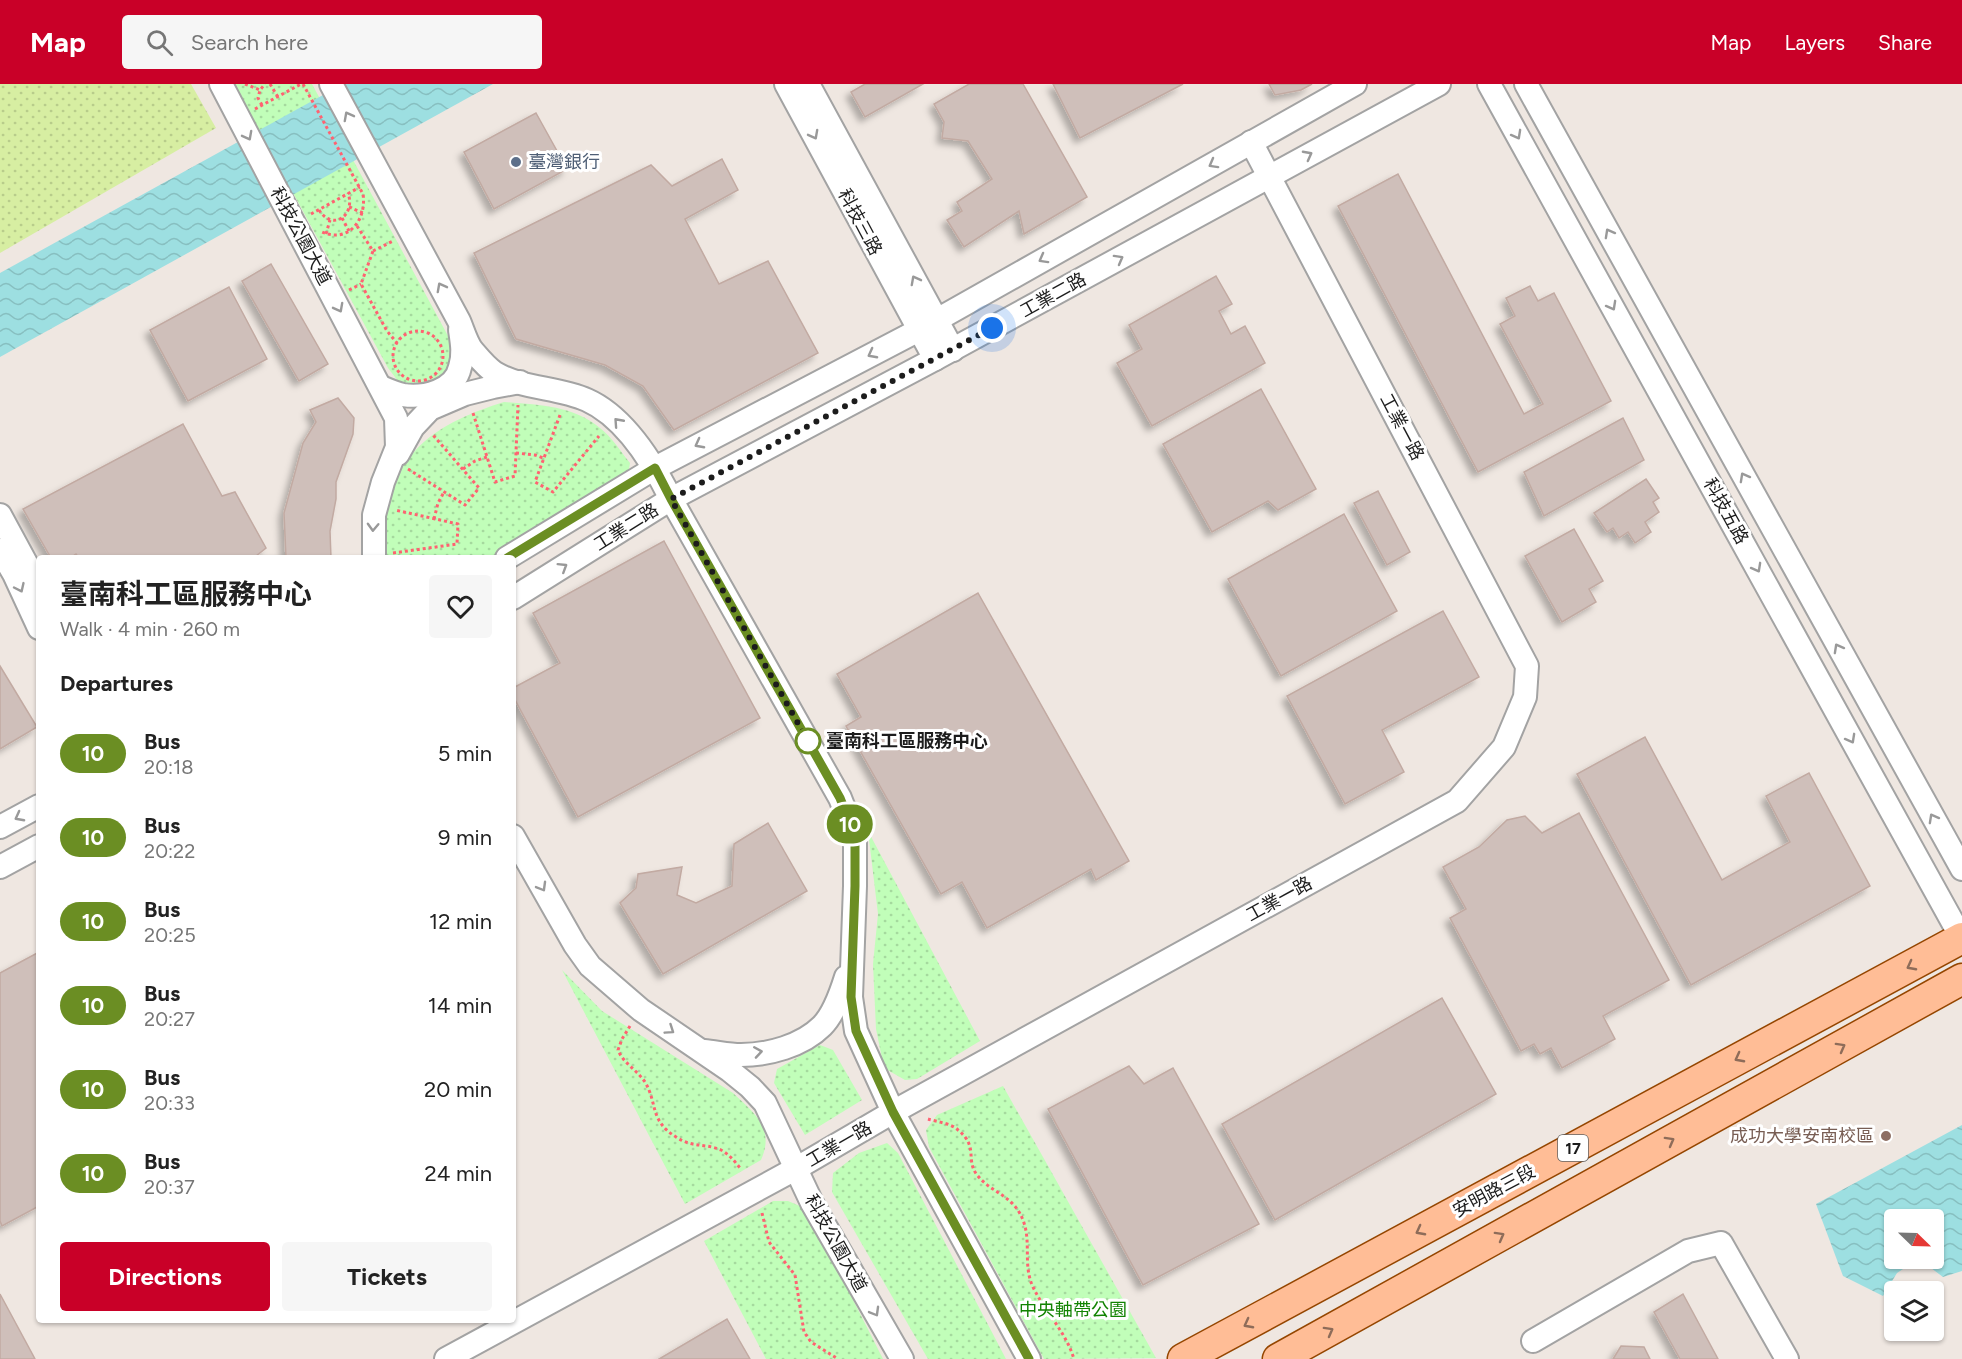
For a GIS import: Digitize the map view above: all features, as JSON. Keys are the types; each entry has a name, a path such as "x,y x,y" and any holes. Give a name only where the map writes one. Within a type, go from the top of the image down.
{"main road":[{"name":"安明路三段","path":"1184,1359 1962,938"},
{"name":"17","path":"1278,1359 1962,979"}],"street":[{"name":"科技公園大道","path":"220,84 396,418 397,447 383,482 374,515 381,555"},
{"name":"科技公園大道","path":"331,84 459,321 471,348 494,372 587,400 611,415 655,468 840,798 855,836 851,997 856,1031 893,1112 1029,1359"},
{"name":"科技三路","path":"786,84 944,355"},
{"name":"科技三路","path":"808,84 927,325"},
{"name":"工業二路","path":"512,555 655,468 927,325 1355,84"},
{"name":"工業二路","path":"516,596 671,499 944,355 1439,84"},
{"name":"科技五路","path":"1489,84 1962,938"},
{"name":"科技五路","path":"1526,84 1962,869"},
{"name":"工業一路","path":"516,1321 797,1168 893,1112 1457,801 1504,747 1525,697 1527,666 1251,142"},
{"name":"科技公園大道","path":"381,387 416,396 434,393 450,384 461,367 463,349 459,321"},
{"name":"科技公園大道","path":"383,482 412,427 430,409 465,394 521,382"},
{"path":"0,515 36,581"},
{"path":"0,550 36,622"},
{"path":"0,827 36,808"},
{"name":"科技公園大道","path":"516,841 575,945 590,966 640,1010 743,1081 765,1104 812,1203 902,1359"},
{"path":"0,867 36,848"},
{"name":"科技公園大道","path":"700,1050 741,1055 785,1047 807,1038 823,1026 832,1011 851,964"},
{"path":"1533,1341 1688,1251 1720,1243 1787,1359"},
{"name":"工業一路","path":"446,1359 512,1323"}],"path":[{"path":"245,84 261,90"},
{"path":"262,105 258,98 265,84"},
{"path":"270,84 278,97"},
{"path":"290,84 292,89"},
{"path":"249,113 302,84 363,194 365,205 357,225 373,250 361,284 387,331 397,343"},
{"path":"305,218 360,187"},
{"path":"318,210 326,219 334,221 342,218 349,207 348,193"},
{"path":"349,207 363,213"},
{"path":"342,218 349,231"},
{"path":"326,234 330,220"},
{"path":"418,331 434,336 442,350 440,366 436,373 422,380 406,378 400,373 393,358 397,343 402,336 410,332 418,331"},
{"path":"473,413 495,482 515,476 518,405"},
{"path":"560,415 535,482 552,492 599,436"},
{"path":"406,468 465,505 479,488 433,435"},
{"path":"516,453 535,455 544,459"},
{"path":"463,469 487,457"},
{"path":"434,519 438,503 444,492"},
{"path":"387,555 457,544 458,524 391,509"},
{"path":"640,1010 618,1050 621,1057 646,1084 655,1115 664,1128 675,1137 690,1145 722,1150 741,1169"},
{"path":"928,1119 955,1127 966,1138 971,1148 972,1165 977,1175 1009,1198 1018,1211 1024,1223 1027,1238 1026,1265 1031,1285 1059,1328 1074,1359"},
{"path":"762,1213 769,1242 795,1275 804,1332 812,1342 838,1359"}],"green space":[{"path":"0,84 191,84 216,128 0,253"},
{"path":"234,84 312,84 454,347 450,366 438,380 414,389 398,381 388,368"},
{"path":"504,402 566,410 578,415 589,420 608,436 630,463 628,475 617,487 494,555 384,555 386,511 402,469 428,439 444,427 482,409"},
{"path":"868,831 980,1041 917,1079 905,1080 884,1068 876,1029 873,964 878,914"},
{"path":"562,970 602,1011 733,1093 761,1122 766,1139 761,1160 685,1204"},
{"path":"820,1045 833,1050 862,1100 805,1135 774,1083 777,1069"},
{"name":"中央軸帶公園","path":"1003,1086 1156,1358 1044,1359 929,1147 926,1130 937,1115"},
{"name":"中央軸帶公園","path":"887,1143 898,1153 1006,1359 928,1359 832,1192 833,1173 859,1153"},
{"path":"773,1201 788,1201 807,1209 883,1359 766,1359 704,1241"}],"water":[{"path":"343,84 493,84 0,357 0,273"},
{"path":"1962,1125 1962,1271 1943,1277 1932,1269 1944,1269 1944,1209 1884,1209 1884,1269 1903,1269 1892,1281 1884,1281 1883,1296 1843,1276 1816,1204"}],"building":[{"path":"865,84 923,84 865,117 851,92"},
{"path":"969,84 1023,84 1087,197 1024,234 1019,211 964,247 947,220 962,211 957,202 992,179 968,141 942,138 944,122 934,104"},
{"path":"1053,84 1183,84 1080,138"},
{"path":"1269,84 1312,84 1301,90 1275,95"},
{"path":"536,113 567,169 494,209 464,152"},
{"path":"722,159 738,190 685,219 719,284 768,261 818,353 674,430 643,386 605,365 516,339 474,253 651,165 672,186"},
{"path":"1398,174 1524,414 1543,404 1500,324 1515,316 1506,298 1530,286 1538,301 1554,293 1611,401 1478,472 1338,206"},
{"path":"271,264 328,364 299,381 242,281"},
{"path":"1216,276 1232,304 1219,311 1231,334 1245,326 1265,363 1152,426 1117,363 1142,349 1129,325"},
{"path":"229,287 267,359 188,401 150,330"},
{"path":"1261,389 1316,489 1278,510 1268,501 1212,532 1163,444"},
{"path":"338,398 354,418 353,434 336,482 336,499 330,531 331,555 286,555 284,513 303,443 316,422 310,410"},
{"path":"1623,418 1644,460 1544,516 1524,472"},
{"path":"183,424 222,496 235,492 266,548 257,555 49,555 23,509"},
{"path":"1646,479 1659,498 1653,502 1659,512 1645,522 1651,532 1635,543 1628,532 1619,538 1613,528 1607,532 1594,513"},
{"path":"1378,491 1410,552 1387,565 1354,503"},
{"path":"1344,514 1397,611 1281,676 1228,579"},
{"path":"1574,529 1603,581 1589,589 1596,602 1562,622 1525,556"},
{"path":"664,541 760,718 578,817 516,702 516,686 560,663 533,613"},
{"path":"978,593 1129,861 1096,880 1091,869 987,928 962,882 941,894 846,726 861,717 837,674"},
{"path":"1443,611 1479,677 1382,730 1404,772 1345,804 1287,696"},
{"path":"0,666 36,728 0,749"},
{"path":"1645,737 1722,880 1790,842 1766,796 1809,773 1870,886 1691,985 1577,774"},
{"path":"1579,813 1669,980 1603,1016 1615,1039 1562,1068 1551,1048 1540,1054 1534,1044 1521,1051 1450,918 1466,909 1443,867 1479,847 1507,820 1525,816 1542,833"},
{"path":"768,823 807,891 663,974 620,903 636,888 638,874 682,867 677,895 696,903 732,886 734,844"},
{"path":"36,954 36,1208 2,1226 0,1221 0,973"},
{"path":"1442,998 1496,1094 1275,1220 1222,1124"},
{"path":"1129,1066 1144,1084 1173,1068 1259,1224 1143,1285 1048,1109"},
{"path":"0,1294 35,1359 0,1359"},
{"path":"1683,1294 1718,1359 1680,1359 1654,1312"},
{"path":"727,1319 750,1359 659,1359"},
{"path":"1621,1346 1644,1347 1650,1359 1613,1359"}],"bus line":[{"name":"10","path":"512,555 655,468 840,798 855,836 851,997 856,1031 893,1112 1029,1359"}],"place":[{"name":"臺灣銀行","path":"516,162"},
{"name":"臺南科工區服務中心","path":"808,741"},
{"name":"成功大學安南校區","path":"1886,1136"}],"route":[{"path":"808,741 671,499 992,328"}]}
